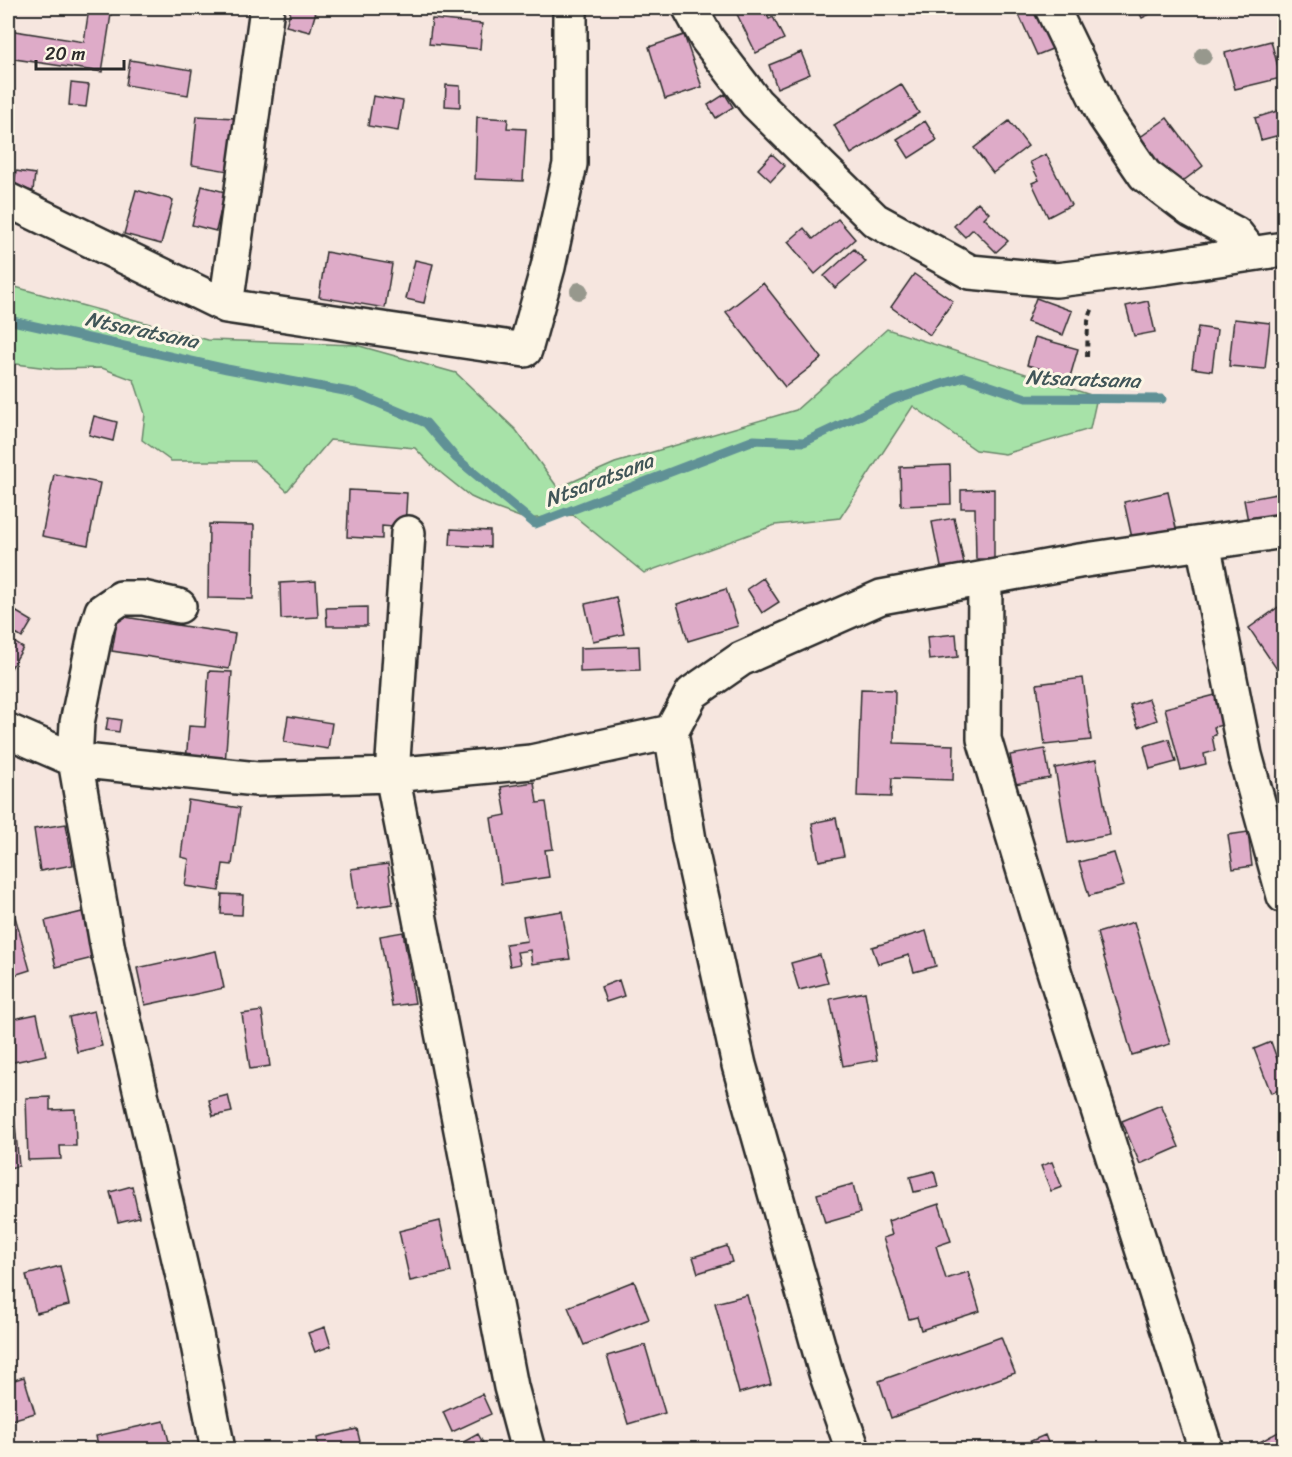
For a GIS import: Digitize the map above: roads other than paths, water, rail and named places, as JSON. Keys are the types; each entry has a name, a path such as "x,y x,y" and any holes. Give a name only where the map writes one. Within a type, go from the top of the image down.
{"street":[{"path":"226,306 267,8"},
{"path":"8,201 226,306 525,350 548,267 570,164 570,8"},
{"path":"690,8 707,39 756,103 875,220 970,272 1056,280 1165,267 1284,249"},
{"path":"1052,8 1104,115 1145,175 1191,210 1236,234 1251,253"},
{"path":"853,1449 826,1373 740,1065 689,840 670,732 692,693 741,659 881,597 1079,561 1284,531"},
{"path":"408,533 392,775 510,1387 528,1449"},
{"path":"1203,543 1245,755 1284,896"},
{"path":"985,578 984,739 1054,971 1206,1449"},
{"path":"179,606 143,598 121,598 102,611 77,723 75,760 108,950 192,1318 218,1449"},
{"path":"8,731 75,760 257,779 392,775 531,762 670,732"}],"waterway":[{"name":"Ntsaratsana","path":"8,320 227,369 355,393 426,423 456,458 535,524 754,440 804,442 895,399 964,377 1026,398 1162,399"}]}
